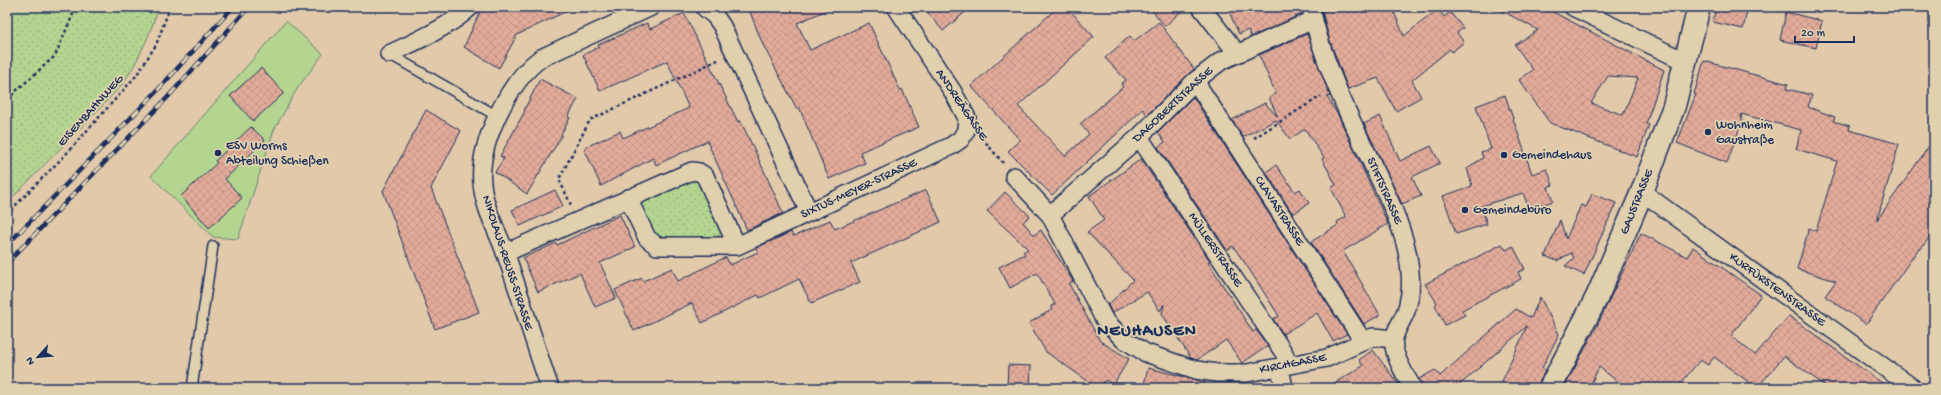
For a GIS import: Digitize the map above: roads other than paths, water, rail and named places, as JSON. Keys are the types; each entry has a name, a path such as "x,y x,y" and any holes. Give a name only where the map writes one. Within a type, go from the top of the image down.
{"main road":[{"name":"GAUSTRASSE","path":"1550,388 1597,297 1642,192 1674,106 1699,7"}],"street":[{"path":"389,54 431,33 465,13 470,7"},
{"name":"NIKOLAUS-REUSS-STRASSE","path":"550,388 505,253 491,218 482,183 482,166 485,152 497,116 522,76 531,66 541,58 651,7"},
{"path":"704,7 719,21 809,212"},
{"name":"ANDREÄGASSE","path":"896,7 953,92 967,118"},
{"path":"1201,7 1237,53"},
{"path":"1573,7 1686,62"},
{"name":"DAGOBERTSTRASSE","path":"1050,216 1139,137 1196,81 1221,61 1312,14"},
{"name":"STIFTSTRASSE","path":"1312,14 1337,86 1352,122 1388,194 1406,248 1410,292 1408,306 1394,339"},
{"name":"CLAVASTRASSE","path":"1196,81 1363,341"},
{"name":"SIXTUS-MEYER-STRASSE","path":"628,198 647,238 657,246 737,246 951,146 961,139 966,130 967,118"},
{"name":"MÜLLERSTRASSE","path":"1139,137 1284,353 1284,388"},
{"path":"505,253 685,172 692,171 699,172 705,176 737,246"},
{"path":"1014,176 1050,216"},
{"name":"KURFÜRSTENSTRASSE","path":"1642,192 1913,388"},
{"name":"KIRCHGASSE","path":"1050,216 1104,319 1123,339 1157,358 1203,371 1234,373 1327,358 1344,352 1373,337 1394,339"},
{"path":"1394,339 1398,360 1413,388"}],"lane":[{"path":"389,54 497,116"},
{"path":"192,388 213,246"}],"railway":[{"path":"7,245 156,92 233,7"},
{"path":"7,263 167,98 249,7"}],"place":[{"name":"Wohnheim Gaustraße","path":"1708,132"},
{"name":"ESV Worms Abteilung Schießen","path":"218,153"},
{"name":"Gemeindehaus","path":"1504,155"},
{"name":"Gemeindebüro","path":"1465,210"}],"district":[{"name":"NEUHAUSEN","path":"1147,332"}]}
